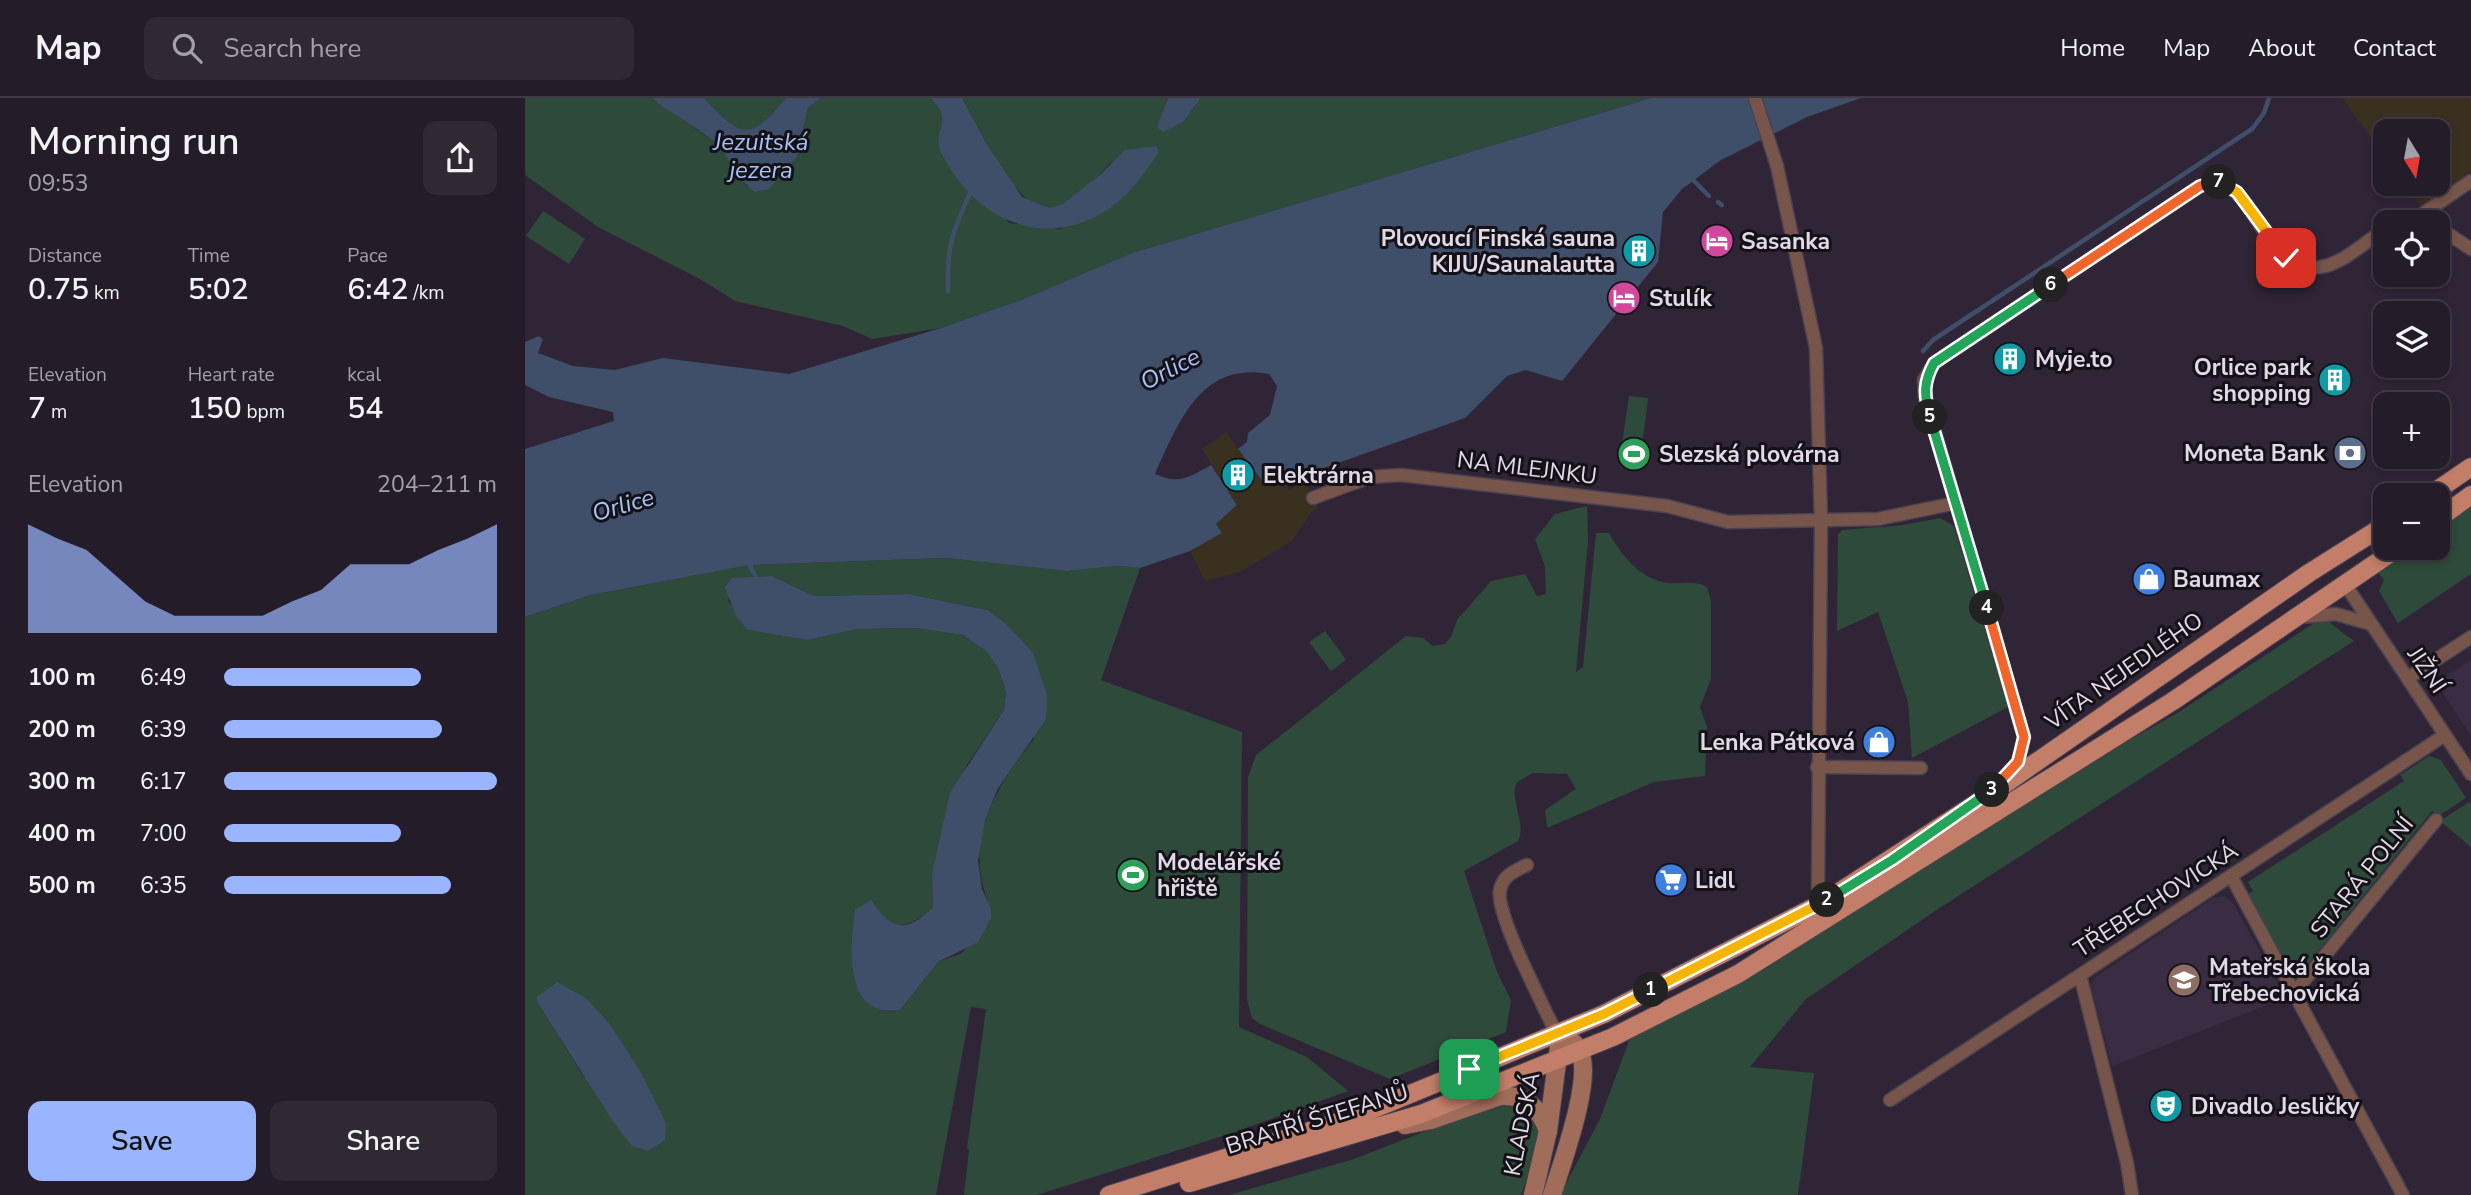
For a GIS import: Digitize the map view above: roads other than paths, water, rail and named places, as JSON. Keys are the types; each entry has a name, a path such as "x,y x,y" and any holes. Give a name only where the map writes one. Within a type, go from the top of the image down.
{"main road":[{"path":"2448,483 2471,467"},
{"path":"2450,510 2471,495"},
{"name":"VÍTA NEJEDLÉHO","path":"1556,1033 1604,1014 1822,903 1986,797 2309,573 2373,533"},
{"name":"VÍTA NEJEDLÉHO","path":"1613,1037 1738,974 1799,939 2173,701 2381,560"},
{"path":"1556,1033 1580,1051"},
{"name":"BRATŘÍ ŠTEFANŮ","path":"1109,1195 1357,1116 1556,1033"},
{"name":"KLADSKÁ","path":"1533,1195 1548,1131 1559,1059 1556,1033"},
{"name":"BRATŘÍ ŠTEFANŮ","path":"1149,1195 1380,1127 1613,1037"},
{"name":"KLADSKÁ","path":"1554,1192 1583,1080 1580,1051"},
{"path":"1380,1127 1431,1120 1506,1096 1530,1104 1541,1115 1548,1131"}],"street":[{"path":"1755,98 1777,166 1816,348 1821,520 1818,888"},
{"path":"1986,797 2013,769 2024,737 1925,398 1924,380 1934,363 2200,186 2212,181 2231,186 2286,258 2302,266 2322,267 2335,262 2373,237"},
{"path":"2437,210 2471,181"},
{"path":"2450,235 2471,249"},
{"name":"NA MLEJNKU","path":"1313,498 1370,477 1401,475 1667,506 1728,522 1878,519 1956,503"},
{"name":"JIŽNÍ","path":"2345,584 2471,774"},
{"path":"2294,619 2336,614 2371,624"},
{"path":"2408,678 2471,637"},
{"name":"TŘEBECHOVICKÁ","path":"1890,1100 2445,735"},
{"path":"1817,767 1921,768"},
{"name":"STARÁ POLNÍ","path":"2294,993 2436,820"},
{"path":"1527,865 1510,873 1505,879 1500,901 1517,950 1556,1033"},
{"path":"2231,876 2403,1195"},
{"path":"2080,975 2127,1163 2132,1195"}],"water":[{"name":"Jezuitská jezera","path":"652,98 704,98 728,121 745,130 763,123 786,98 821,98 808,108 797,156 769,189 755,192 743,181 712,140"},
{"path":"931,98 962,98 989,148 1022,197 1049,208 1063,204 1101,174 1125,150 1157,146 1158,153 1134,186 1104,212 1080,223 1056,228 1033,227 1011,221 991,211 956,178 939,147 942,115"},
{"path":"1168,98 1201,98 1183,122 1163,132 1157,127"},
{"name":"Orlice","path":"1651,98 1861,98 1807,117 1721,160 1682,189 1663,212 1658,262 1562,381 1526,370 1507,376 1465,418 1324,468 1286,486 1275,479 1266,486 1238,449 1247,442 1248,433 1270,415 1277,386 1269,374 1245,373 1225,377 1195,400 1173,435 1155,474 1178,479 1211,465 1237,505 1216,524 1222,533 1190,551 1140,568 1117,566 1067,571 946,558 750,565 591,595 525,617 525,449 614,421 613,412 549,397 525,385 525,342 539,336 543,339 538,353 573,366 615,370 663,358 789,374 941,328 1021,300 1132,253"},
{"path":"772,576 814,596 909,594 987,610 1006,624 1033,653 1047,695 1046,719 997,790 985,821 978,861 982,889 991,908 991,918 978,942 938,962 900,1010 881,1010 868,1003 859,992 852,960 855,910 871,900 885,918 900,925 915,921 933,907 932,874 950,793 1004,710 1006,691 998,668 987,652 963,635 915,628 858,629 807,640 748,630 736,616 725,587 732,578"},
{"path":"557,982 587,999 610,1024 639,1069 666,1123 665,1140 648,1151 632,1146 612,1120 537,1002 537,997"}],"waterway":[{"path":"1923,351 1933,340 2252,129 2264,113 2269,98"},
{"path":"1693,180 1709,196"},
{"path":"948,291 952,239 971,191"},
{"path":"1718,202 1722,205"},
{"path":"1222,490 1258,466"},
{"path":"748,562 757,579"}],"place":[{"name":"Sasanka","path":"1717,241"},
{"name":"Plovoucí Finská sauna KIJU/Saunalautta","path":"1639,251"},
{"name":"Stulík","path":"1624,298"},
{"name":"Myje.to","path":"2010,359"},
{"name":"Orlice park shopping","path":"2335,380"},
{"name":"Moneta Bank","path":"2350,453"},
{"name":"Slezská plovárna","path":"1634,454"},
{"name":"Elektrárna","path":"1238,475"},
{"name":"Baumax","path":"2149,579"},
{"name":"Lenka Pátková","path":"1879,742"},
{"name":"Modelářské hřiště","path":"1133,875"},
{"name":"Lidl","path":"1671,880"},
{"name":"Mateřská škola Třebechovická","path":"2184,980"},
{"name":"Divadlo Jesličky","path":"2166,1106"}]}
